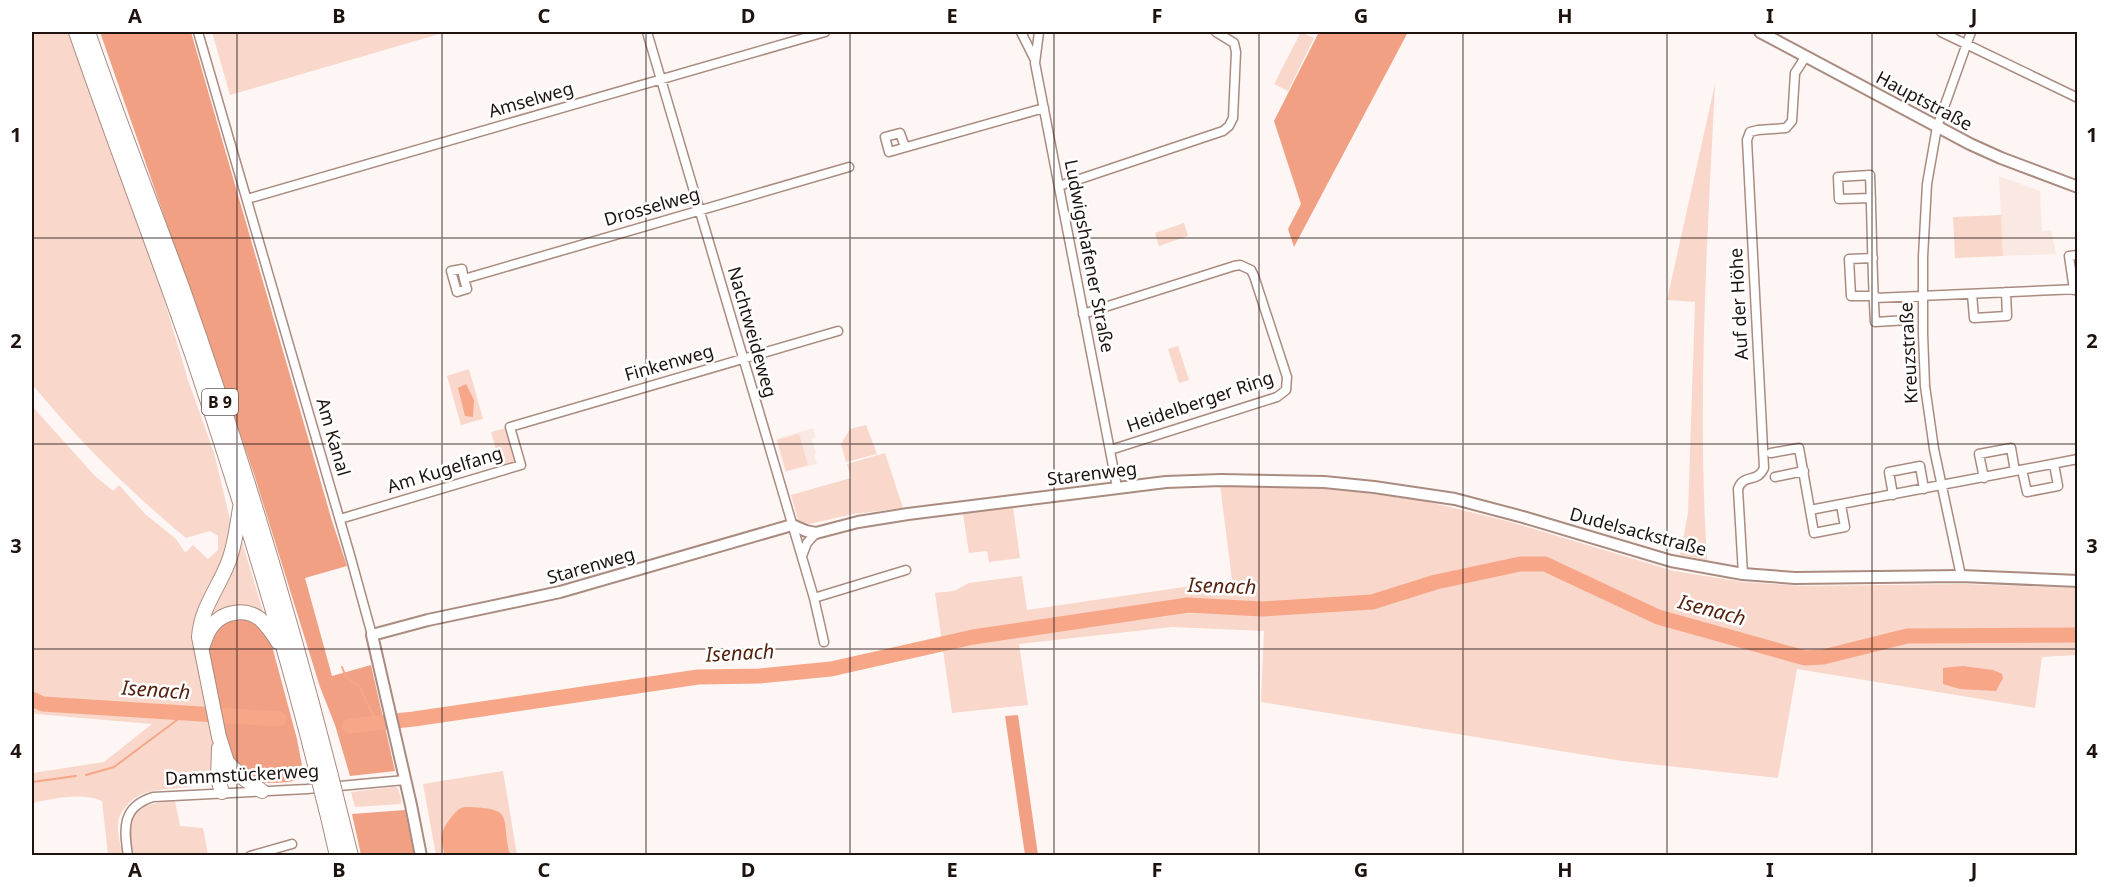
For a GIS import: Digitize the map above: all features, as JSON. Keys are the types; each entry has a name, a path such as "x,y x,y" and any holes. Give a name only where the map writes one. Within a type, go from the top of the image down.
{"highway":[{"name":"B 9","path":"76,32 193,359 241,503 325,777"},
{"name":"B 9","path":"88,32 182,288 265,538 325,777 334,817 337,855"},
{"name":"B 9","path":"222,792 228,781 227,762 218,731 199,637 200,622 207,604 230,560 241,503"},
{"name":"B 9","path":"202,650 213,625 220,618 228,614 246,612 262,620 285,652"},
{"name":"B 9","path":"218,731 219,778 222,792"},
{"name":"B 9","path":"227,762 243,778 262,791"},
{"name":"B 9","path":"334,817 351,855"}],"street":[{"name":"Am Kanal","path":"198,32 372,635 421,855"},
{"name":"Nachtweideweg","path":"647,32 814,598 824,642"},
{"name":"Amselweg","path":"247,200 825,32"},
{"path":"1021,32 1030,47 1035,63"},
{"name":"Ludwigshafener Straße","path":"1039,32 1035,63 1117,487"},
{"path":"1059,186 1223,131 1229,126 1233,117 1236,52 1234,43 1216,32"},
{"name":"Hauptstraße","path":"1760,32 1937,127 2001,158 2078,187"},
{"path":"1941,32 2078,98"},
{"name":"Kreuzstraße","path":"1961,576 1941,485 1925,386 1922,296 1924,209 1937,127 1971,32"},
{"name":"Auf der Höhe","path":"1743,574 1738,489 1744,479 1756,478 1761,475 1764,468 1747,140 1750,132 1786,128 1792,121 1795,73 1806,56"},
{"path":"905,147 1044,108"},
{"name":"Drosselweg","path":"464,279 849,167"},
{"path":"1871,198 1839,200 1838,177 1870,175 1871,198 1873,258 1875,297 1875,322 1908,320 1906,297"},
{"path":"1873,258 1849,260 1851,296 1906,297 2076,289 2068,256 2078,255"},
{"name":"Heidelberger Ring","path":"1083,314 1240,265 1251,270 1254,276 1287,378 1286,390 1277,397 1110,450"},
{"path":"1972,294 1974,318 2007,316 2006,292"},
{"name":"Finkenweg","path":"510,427 838,331"},
{"name":"Am Kugelfang","path":"340,519 521,465 510,427"},
{"path":"1771,453 1799,448 1814,533 1845,527 1841,505"},
{"path":"1984,478 1979,454 2011,448 2026,492 2058,486 2054,464"},
{"path":"1810,510 2078,459"},
{"path":"1893,495 1889,472 1920,466 1924,489"},
{"path":"1775,477 1804,471"},
{"name":"Starenweg","path":"816,533 888,517 1166,482 1221,480 1374,486"},
{"name":"Dudelsackstraße","path":"1374,486 1455,499 1671,561 1743,574 1795,578 1961,576 2078,581"},
{"path":"792,525 816,533 807,543 801,556"},
{"name":"Starenweg","path":"372,635 428,620 560,592 792,525"},
{"path":"814,598 906,570"},
{"name":"Dammstückerweg","path":"128,855 125,828 131,811 137,804 153,797 307,789 405,780"},
{"path":"250,855 292,844"}],"shaded area":[{"path":"32,32 70,32 162,293 188,380 214,453 230,519 229,541 225,557 197,612 196,649 215,740 212,776 192,786 148,792 129,803 124,808 118,823 123,855 108,855 102,801 76,797 32,803 32,773 104,762 152,724 32,712 32,406 94,475 113,491 119,485 145,514 176,539 184,551 186,552 193,545 208,559 218,550 218,536 210,531 186,538 105,465 32,384"},
{"path":"100,32 191,32 347,566 305,578 332,676 371,665 395,771 350,776 254,474"},
{"path":"212,32 446,32 230,95"},
{"path":"1301,32 1314,38 1288,91 1274,84"},
{"path":"1319,32 1408,32 1294,247 1288,229 1301,204 1274,121"},
{"path":"1715,84 1703,382 1707,560 1680,555 1688,513 1695,302 1667,300"},
{"path":"1999,176 2040,191 2042,231 2051,230 2056,254 2003,256"},
{"path":"2001,215 2003,256 1955,258 1953,217"},
{"path":"1184,223 1188,236 1159,246 1155,233"},
{"path":"1178,346 1189,380 1179,383 1168,349"},
{"path":"469,369 483,419 461,425 447,376"},
{"path":"466,384 474,400 473,417 465,416 458,388"},
{"path":"866,425 877,454 846,462 841,444 850,429"},
{"path":"506,428 517,462 501,467 491,432"},
{"path":"813,428 816,437 812,439 817,464 785,472 776,439"},
{"path":"799,434 808,465 786,471 777,440"},
{"path":"885,453 903,508 853,514 809,524 798,520 791,495 851,478 847,464"},
{"path":"1220,485 1300,487 1425,501 1507,521 1674,571 1743,582 1802,586 1962,584 2077,588 2077,655 2042,657 2035,708 1797,669 1778,778 1622,761 1261,702 1264,631 1172,627 1019,644 1028,705 952,713 935,593 954,591 969,583 1022,576 1027,610 1232,580"},
{"path":"1013,507 1020,558 989,562 987,551 969,553 963,514"},
{"path":"239,532 265,618 204,631"},
{"path":"231,618 250,618 264,627 272,646 297,739 304,776 297,780 273,783 256,781 244,775 228,751 220,721 208,650 213,632"},
{"path":"1963,666 1993,670 2002,674 2003,678 1996,691 1960,689 1943,684 1943,668"},
{"path":"1018,715 1038,855 1025,855 1005,716"},
{"path":"503,771 517,855 436,855 423,784"},
{"path":"398,788 401,804 355,807 351,792"},
{"path":"175,801 180,826 203,828 208,855 133,855 131,830 135,814 149,805"},
{"path":"465,807 493,810 503,817 510,855 445,855 442,843 444,829 453,815"},
{"path":"405,810 414,855 361,855 352,814"}],"waterway":[{"name":"Isenach","path":"349,726 414,719 698,677 760,676 831,669 973,637 1188,605 1262,609 1372,602 1436,582 1520,564 1545,564 1658,617 1805,658 1823,657 1907,636 2078,635"},
{"path":"342,667 346,677 359,686 377,723"},
{"name":"Isenach","path":"32,699 43,704 279,719"},
{"path":"86,775 114,767 185,714"},
{"path":"32,782 76,776"}]}
